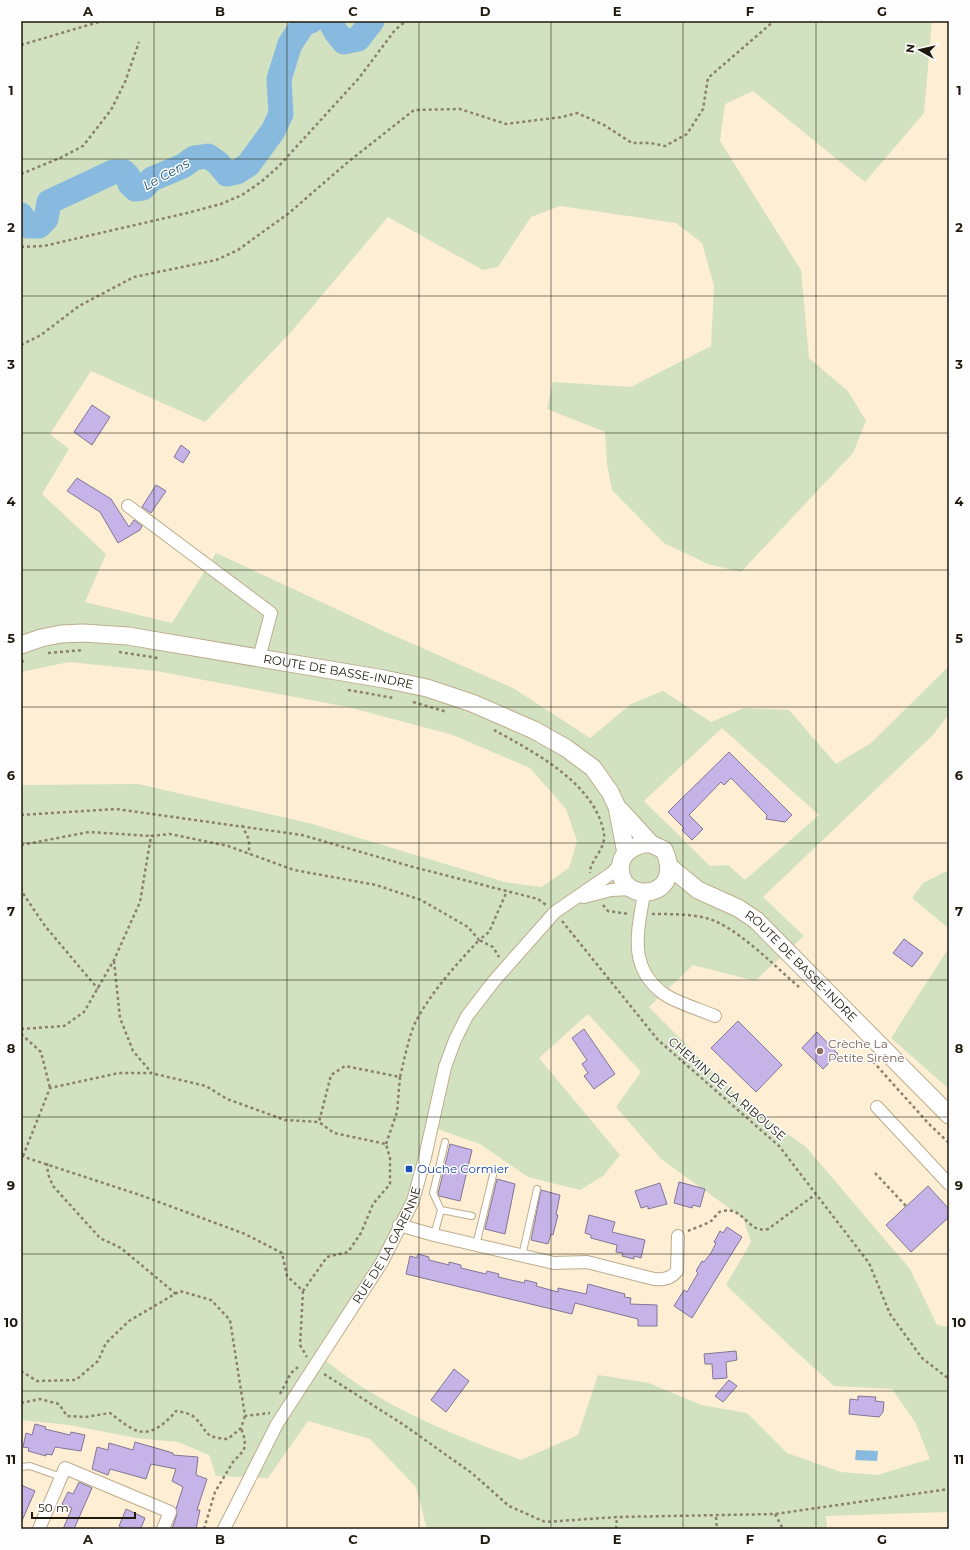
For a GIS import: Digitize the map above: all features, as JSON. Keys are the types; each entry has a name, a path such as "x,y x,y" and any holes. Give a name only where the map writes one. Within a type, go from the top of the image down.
{"main road":[{"name":"ROUTE DE BASSE-INDRE","path":"21,645 41,638 61,634 82,633 128,636 427,688 479,706 534,730 566,748 592,768 610,792 617,807 631,825 651,844"},
{"name":"ROUTE DE BASSE-INDRE","path":"617,807 623,858"},
{"path":"651,844 664,850 670,867 668,877 645,890 623,878 623,858 634,846 651,844"},
{"name":"ROUTE DE BASSE-INDRE","path":"670,867 698,890 738,908 756,920 947,1112"},
{"name":"ROUTE DE BASSE-INDRE","path":"645,890 698,890"}],"street":[{"path":"128,506 272,614 259,658"},
{"name":"RUE DE LA GARENNE","path":"224,1529 277,1424 382,1262 415,1194 426,1157 445,1067 455,1040 467,1016 505,967 555,912 612,873 623,858"},
{"name":"RUE DE LA GARENNE","path":"571,901 611,890 645,890"},
{"path":"645,890 637,945 638,959 644,974 664,995 715,1016"},
{"path":"877,1107 949,1184"},
{"path":"399,1225 554,1264 587,1262 654,1279 665,1280 677,1271 678,1236"},
{"path":"39,1529 65,1468 170,1512 163,1529"}],"lane":[{"path":"434,1235 441,1210 433,1193 445,1142"},
{"path":"476,1245 493,1175"},
{"path":"522,1256 537,1189"},
{"path":"441,1210 472,1216"},
{"path":"21,1467 30,1466 61,1477"}],"path":[{"path":"21,45 102,21"},
{"path":"21,247 44,246 187,213 221,204 242,195 261,182 278,167 359,78 395,30 406,21"},
{"path":"21,345 41,335 79,306 134,277 216,260 238,250 288,213 348,162 414,110 460,109 506,124 562,117 577,113 604,125 632,143 650,143 664,146 687,134 703,109 708,78 774,21"},
{"path":"21,174 60,158 84,146 111,110 125,82 139,42"},
{"path":"46,654 88,649"},
{"path":"111,651 158,658"},
{"path":"21,662 33,657"},
{"path":"347,690 402,700"},
{"path":"410,701 454,714"},
{"path":"489,728 534,752 577,785 588,798 598,816 604,835 602,849 593,862 590,871 593,886"},
{"name":"CHEMIN DE LA RIBOUSE","path":"21,815 116,809 242,825 302,835 538,899 555,912 658,1040 779,1146 869,1263 890,1314 922,1358 949,1378"},
{"path":"242,825 249,840 249,854"},
{"path":"21,845 89,832 151,836 170,834 228,846 294,870 376,885 421,900 468,927 479,940 493,947 505,967"},
{"path":"21,1029 64,1026 84,1012 114,960 140,902 151,836"},
{"path":"21,888 22,892 45,926 98,989"},
{"path":"314,1367 300,1345 303,1291 327,1257 348,1252 361,1233 372,1204 390,1184 390,1158 386,1144 397,1112 400,1077 415,1022 439,987 479,940 489,932 507,891"},
{"path":"596,906 603,904 608,911 616,913 683,915 702,917 716,921 733,931 799,987"},
{"path":"558,927 568,918"},
{"path":"114,960 120,1018 133,1052 151,1073"},
{"path":"21,1034 41,1052 50,1088 22,1156 140,1195 245,1234 282,1253 287,1276 303,1291"},
{"path":"866,1054 928,1123 949,1143"},
{"path":"319,1122 331,1075 345,1066 400,1077"},
{"path":"50,1088 119,1073 151,1073 206,1086 227,1099 285,1120 319,1122 334,1133 386,1144"},
{"path":"47,1164 48,1174 53,1186 100,1238 121,1248 176,1294"},
{"path":"875,1172 906,1206"},
{"path":"678,1236 711,1221 720,1211 732,1210 742,1216 755,1229 760,1231 768,1229 816,1194"},
{"path":"21,1371 37,1381 76,1380 98,1361 106,1342 129,1321 180,1291 211,1300 230,1320 245,1416 241,1428 228,1439 212,1438 203,1430 193,1416 176,1411 166,1423 152,1431 134,1430 110,1413 86,1417 67,1416 59,1404 40,1399 21,1403"},
{"path":"276,1400 291,1373 302,1364 314,1367 416,1434 473,1474 509,1506 545,1522 618,1517 775,1514 949,1489"},
{"path":"245,1416 270,1413 273,1406"},
{"path":"204,1529 215,1492 233,1462 244,1450 245,1440 241,1428"},
{"path":"775,1514 783,1529"},
{"path":"716,1516 717,1529"},
{"path":"616,1529 618,1517"}],"green space":[{"path":"21,21 932,21 924,113 865,182 753,91 725,104 720,141 801,270 809,358 848,391 866,421 853,453 741,572 708,564 664,543 612,490 607,464 605,432 547,409 553,382 631,387 711,346 714,286 702,243 676,223 560,206 531,217 498,267 483,270 388,217 291,332 205,422 91,371 50,434 69,449 42,494 106,554 85,602 172,623 216,553 388,633 513,688 590,738 631,704 663,691 711,722 744,708 789,710 836,764 871,743 949,666 949,714 933,735 763,897 804,936 755,981 693,965 649,1007 744,1103 806,1147 910,1269 937,1325 949,1327 949,1512 826,1516 827,1529 427,1529 416,1487 370,1439 308,1421 268,1478 216,1476 209,1455 178,1442 136,1438 69,1425 21,1420 21,785 138,784 313,824 505,882 541,887 569,868 577,841 566,809 530,768 453,735 348,707 156,671 69,662 21,672","holes":["722,728 819,815 745,880 728,865 710,866 644,801","588,1014 641,1072 616,1107 661,1159 743,1218 751,1242 726,1285 834,1386 892,1389 915,1422 930,1459 877,1475 841,1472 787,1453 747,1413 701,1405 649,1383 598,1375 578,1435 521,1460 440,1428 387,1402 362,1387 316,1352 398,1225 429,1126 480,1144 528,1177 580,1190 603,1176 620,1155 539,1058"]},
{"path":"949,870 949,1089 891,1038 948,949 947,927 912,898 923,883"}],"water":[{"path":"856,1450 878,1451 877,1461 855,1460"}],"building":[{"path":"92,405 110,417 92,445 74,432"},
{"path":"181,445 190,452 183,463 174,457"},
{"path":"77,478 111,499 129,527 134,520 142,526 140,530 118,543 100,512 67,491"},
{"path":"156,485 166,491 151,513 142,507"},
{"path":"729,752 792,815 785,822 766,819 767,815 731,778 724,785 721,782 689,815 703,829 692,840 682,830 684,828 668,812"},
{"path":"904,939 923,953 912,967 893,953"},
{"path":"738,1021 782,1065 756,1092 711,1048"},
{"path":"584,1029 615,1074 594,1089 584,1076 588,1073 582,1064 587,1060 572,1038"},
{"name":"Crèche La Petite Sirène","path":"817,1032 838,1054 823,1069 802,1048"},
{"path":"450,1144 472,1150 460,1201 439,1196 438,1194"},
{"path":"497,1179 515,1184 505,1234 485,1229"},
{"path":"679,1182 705,1189 700,1207 693,1205 692,1208 674,1203"},
{"path":"660,1183 667,1204 648,1209 648,1206 641,1208 635,1191"},
{"path":"928,1186 949,1209 949,1217 911,1252 886,1225"},
{"path":"541,1190 560,1195 556,1215 558,1215 553,1235 551,1234 548,1244 531,1240"},
{"path":"589,1215 615,1222 612,1232 645,1240 641,1258 634,1256 634,1259 622,1256 623,1253 616,1252 617,1245 591,1238 591,1235 585,1233"},
{"path":"727,1227 742,1237 692,1318 674,1306 684,1290 687,1292 698,1273 696,1271 702,1261 704,1262 711,1253 716,1243 714,1242 720,1231 723,1233"},
{"path":"418,1254 429,1257 429,1260 449,1265 449,1262 461,1265 461,1268 486,1274 487,1271 499,1274 498,1277 524,1283 525,1280 537,1283 536,1286 558,1292 558,1288 586,1294 588,1284 625,1294 624,1297 631,1298 630,1304 657,1305 657,1326 638,1326 638,1319 575,1303 572,1314 406,1274 410,1256 417,1258"},
{"path":"736,1351 737,1360 726,1362 727,1378 713,1379 712,1364 705,1364 704,1354"},
{"path":"454,1369 469,1381 446,1412 431,1400"},
{"path":"729,1380 737,1386 723,1402 715,1396"},
{"path":"858,1396 876,1397 875,1401 884,1402 883,1412 879,1417 849,1414 850,1399 858,1400"},
{"path":"35,1424 46,1427 45,1429 70,1435 71,1432 85,1435 81,1451 55,1447 52,1455 46,1454 46,1456 28,1451 29,1448 23,1447 26,1433 32,1435"},
{"path":"135,1442 173,1453 173,1455 198,1457 196,1475 207,1479 197,1510 200,1510 196,1529 172,1529 183,1487 172,1481 176,1469 151,1464 146,1479 110,1469 108,1475 92,1469 97,1447 108,1450 109,1443 133,1450"},
{"path":"79,1482 92,1488 74,1529 63,1529 72,1508 62,1504 68,1492 73,1494"},
{"path":"21,1485 35,1491 21,1523"},
{"path":"126,1509 145,1518 141,1528 125,1529 119,1526"}],"waterway":[{"name":"Le Cens","path":"21,215 28,226 39,226 46,219 49,202 113,172 124,172 128,176 130,184 135,189 143,188 152,179 183,166 194,158 208,156 218,163 227,174 237,172 248,165 273,131 281,114 279,79 290,44 304,23 311,21"},
{"name":"Le Cens","path":"330,21 344,42 358,39 372,21"}],"place":[{"name":"Crèche La Petite Sirène","path":"820,1051"},
{"name":"Ouche Cormier","path":"409,1169"}]}
